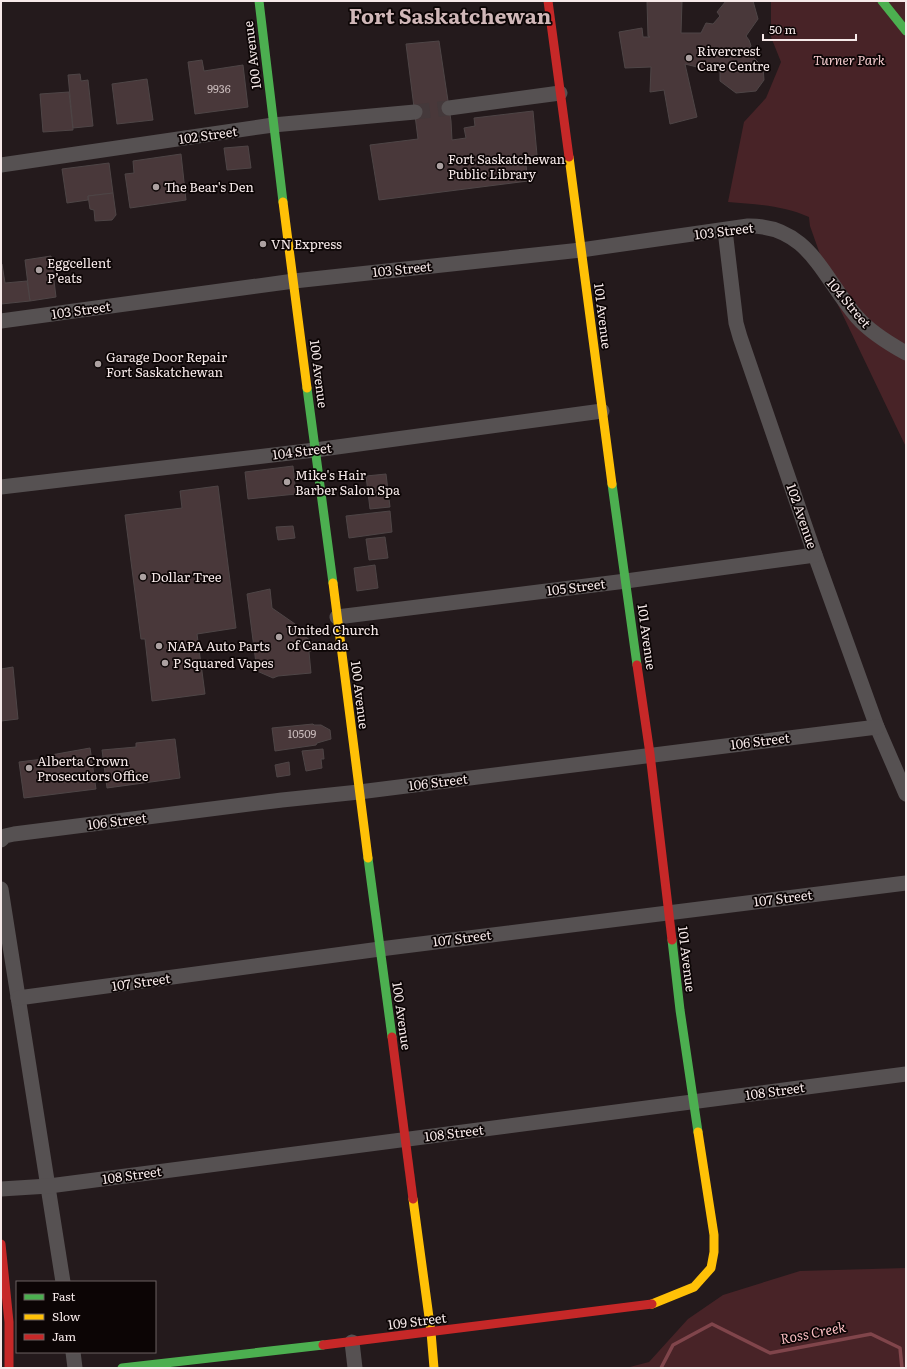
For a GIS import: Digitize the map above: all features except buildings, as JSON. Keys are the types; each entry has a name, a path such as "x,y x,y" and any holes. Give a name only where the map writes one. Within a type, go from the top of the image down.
{"street":[{"name":"100 Avenue","path":"259,1 273,125 359,792 431,1332 434,1368"},
{"name":"101 Avenue","path":"548,1 602,411 650,754 668,912 693,1102 714,1235 714,1252 711,1268 706,1274"},
{"path":"882,1 906,31"},
{"path":"449,108 560,93"},
{"name":"102 Street","path":"1,165 273,125 415,112"},
{"name":"103 Street","path":"1,321 294,281 581,250 748,226 767,227 780,231 800,243"},
{"name":"102 Avenue","path":"725,230 736,323 815,555 877,727 906,794"},
{"name":"104 Street","path":"800,243 813,257 857,317 868,328 906,353"},
{"name":"104 Street","path":"1,487 315,450 602,411"},
{"name":"105 Street","path":"337,617 626,581 815,555"},
{"name":"106 Street","path":"1,840 5,836 14,834 877,727"},
{"name":"107 Street","path":"18,998 380,949 906,883"},
{"path":"1,889 32,1091 49,1186 62,1281"},
{"name":"108 Street","path":"1,1189 49,1186 906,1074"},
{"path":"1,1244 10,1352 9,1368"},
{"name":"109 Street","path":"122,1368 352,1342 652,1304 694,1288 706,1274"},
{"path":"352,1342 355,1368"},
{"path":"73,1353 75,1368"}],"green space":[{"name":"Turner Park","path":"771,1 906,1 906,447 838,305 810,226 809,217 780,208 728,202 744,122 766,98 781,62 771,37"},
{"path":"906,1268 906,1368 626,1368 649,1362 688,1319 723,1295 800,1271"}],"waterway":[{"name":"Ross Creek","path":"661,1368 673,1345 712,1324 770,1353 871,1334 900,1348 902,1368"}],"tunnel":[{"path":"415,112 449,108"}],"traffic: fast":[{"path":"259,1 283,202"},
{"path":"882,1 906,31"},
{"path":"307,388 333,583"},
{"path":"612,484 637,665"},
{"path":"368,858 392,1037"},
{"path":"672,940 680,1010 698,1132"},
{"path":"122,1368 323,1345"}],"traffic: slow":[{"path":"569,157 612,484"},
{"path":"283,202 307,388"},
{"path":"333,583 368,858"},
{"path":"652,1304 694,1287 711,1268 714,1252 714,1235 698,1132"},
{"path":"413,1199 431,1332 434,1368"}],"traffic: jam":[{"path":"548,1 569,157"},
{"path":"637,665 650,754 672,940"},
{"path":"392,1037 413,1199"},
{"path":"1,1244 9,1322 9,1368"},
{"path":"323,1345 652,1304"}],"place":[{"name":"Rivercrest Care Centre","path":"689,58"},
{"name":"Fort Saskatchewan Public Library","path":"440,166"},
{"name":"The Bear's Den","path":"156,187"},
{"name":"VN Express","path":"263,244"},
{"name":"Eggcellent P’eats","path":"39,270"},
{"name":"Garage Door Repair Fort Saskatchewan","path":"98,364"},
{"name":"Mike's Hair Barber Salon Spa","path":"287,482"},
{"name":"Dollar Tree","path":"143,577"},
{"name":"United Church of Canada","path":"279,637"},
{"name":"NAPA Auto Parts","path":"159,646"},
{"name":"P Squared Vapes","path":"165,663"},
{"name":"Alberta Crown Prosecutors Office","path":"29,768"}],"district":[{"name":"Fort Saskatchewan","path":"450,17"}]}
